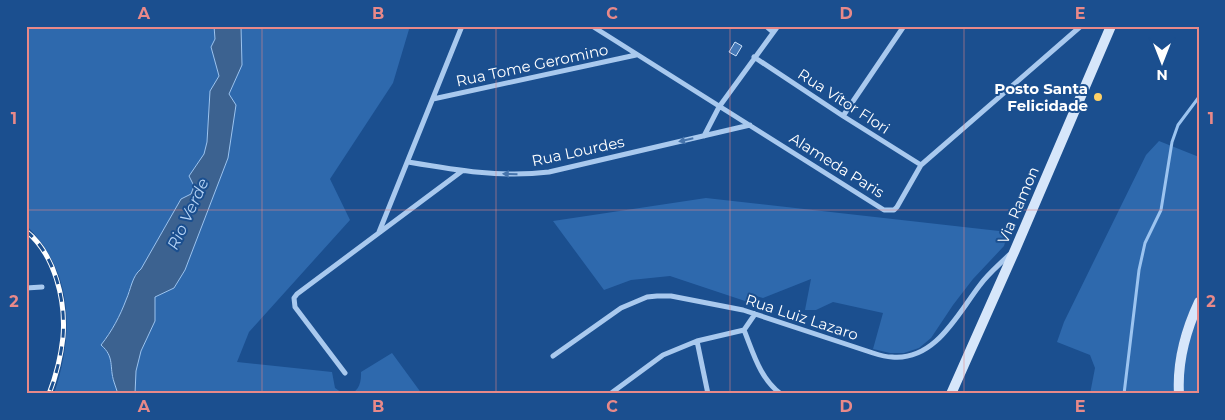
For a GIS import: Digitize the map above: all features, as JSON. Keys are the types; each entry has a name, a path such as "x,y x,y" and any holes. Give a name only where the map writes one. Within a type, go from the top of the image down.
{"main road":[{"name":"Via Ramon","path":"951,394 1111,26"},
{"path":"1179,394 1180,360 1184,339 1199,302"}],"street":[{"path":"379,233 462,26"},
{"name":"Alameda Paris","path":"592,26 884,210 894,210 897,207 922,165 1081,26"},
{"path":"766,26 773,32"},
{"path":"704,136 719,107 778,26"},
{"path":"843,116 904,26"},
{"name":"Rua Tome Geromino","path":"434,99 636,55"},
{"name":"Rua Vítor Flori","path":"754,57 843,116 922,165"},
{"name":"Rua Lourdes","path":"408,162 462,171 513,175 549,172 750,125"},
{"path":"345,373 295,307 294,298 462,171"},
{"name":"Rua Luiz Lazaro","path":"553,356 621,308 647,297 671,296 755,314 893,358 911,356 928,349 941,338 982,283 1015,250"},
{"path":"26,288 42,287"},
{"path":"610,394 663,354 697,341 744,330 755,314"},
{"path":"744,330 765,379 773,389 781,394"},
{"path":"697,341 708,394"}],"shaded area":[{"path":"26,26 214,26 215,39 211,47 219,76 210,91 207,142 204,154 189,176 194,186 191,194 181,199 136,275 118,318 101,345 110,358 118,394 54,394 65,349 66,305 61,283 53,263 42,243 26,225"},
{"path":"241,26 410,26 393,83 330,179 350,220 249,332 237,362 332,372 335,388 341,392 351,393 360,384 361,372 392,353 422,394 135,394 136,371 141,351 155,321 155,296 174,288 185,270 228,158 229,94 242,65"},
{"path":"1159,141 1199,157 1199,292 1183,329 1177,354 1174,381 1175,394 1090,394 1095,368 1090,355 1057,342 1064,322 1146,155"},
{"path":"706,198 1008,232 1004,246 973,279 931,338 919,348 904,353 890,353 873,349 883,313 833,302 816,310 805,310 811,279 763,298 756,296 748,302 670,276 631,280 604,290 553,221"},
{"path":"1199,310 1199,394 1182,394 1185,350"}],"water":[{"name":"Rio Verde","path":"214,26 241,26 242,65 229,94 236,105 228,158 185,270 174,288 155,297 155,321 141,351 136,371 135,394 118,394 110,358 101,345 124,306 136,275 181,199 191,194 194,186 189,176 204,154 207,142 210,91 219,76 211,47 215,39"}],"building":[{"path":"735,42 742,46 736,56 729,52"}],"waterway":[{"path":"1124,394 1139,270 1145,243 1161,210 1172,142 1178,125 1199,97"}],"railway":[{"path":"26,231 36,241 51,265 63,308 62,344 58,366 49,394"}],"place":[{"name":"Posto Santa Felicidade","path":"1098,97"}]}
